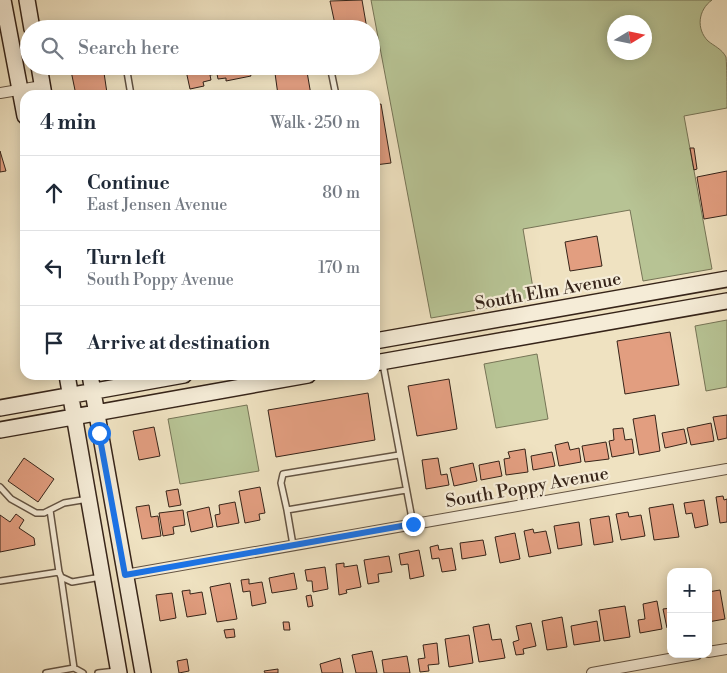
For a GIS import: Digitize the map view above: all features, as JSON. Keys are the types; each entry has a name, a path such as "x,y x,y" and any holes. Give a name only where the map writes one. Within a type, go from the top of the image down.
{"main road":[{"path":"3,0 20,90"},
{"path":"27,0 30,20"},
{"path":"40,75 43,90"},
{"name":"South Elm Avenue","path":"380,340 727,279"},
{"path":"380,362 727,301"},
{"path":"68,380 120,672"},
{"path":"91,380 143,673"},
{"path":"0,408 157,380"},
{"path":"0,430 281,380"}],"street":[{"path":"0,93 20,90 43,90"},
{"name":"South Poppy Avenue","path":"125,575 727,469"},
{"path":"712,651 727,649"},
{"path":"592,673 675,658"}],"lane":[{"path":"128,75 130,90"},
{"path":"332,75 335,90"},
{"path":"380,367 413,524"},
{"path":"293,545 281,483 283,474 399,455"},
{"path":"0,487 11,499 36,514 64,503 89,499"},
{"path":"287,510 406,490"},
{"path":"50,510 74,668"},
{"path":"0,581 60,574 72,582 102,577"},
{"path":"46,673 74,668 83,673"},
{"path":"98,673 120,672"}],"green space":[{"path":"371,0 712,0 701,14 700,25 708,41 726,57 727,108 684,116 712,269 643,281 630,210 523,229 535,300 431,318 380,48 380,20 375,20"},
{"path":"727,320 727,387 706,391 695,326"},
{"path":"537,354 548,419 496,428 484,364"},
{"path":"247,405 259,471 180,484 168,419"}],"building":[{"path":"362,0 365,20 334,20 330,1"},
{"path":"72,75 104,75 107,90 75,90"},
{"path":"187,75 210,75 211,80 203,82 204,86 190,89"},
{"path":"217,75 251,76 226,81 226,78 218,79"},
{"path":"275,75 308,75 310,90 277,90"},
{"path":"380,104 391,163 380,164"},
{"path":"690,148 694,148 697,169 694,170"},
{"path":"0,151 6,171 0,172"},
{"path":"727,171 727,215 704,219 697,177"},
{"path":"597,236 602,266 570,271 565,242"},
{"path":"670,332 679,385 625,394 617,341"},
{"path":"449,379 457,429 417,436 408,386"},
{"path":"368,393 375,440 276,457 268,410"},
{"path":"655,415 660,451 639,455 633,419"},
{"path":"727,415 727,438 718,440 713,417"},
{"path":"711,423 714,441 691,445 687,428"},
{"path":"154,427 160,456 139,460 133,431"},
{"path":"623,428 625,440 632,439 634,453 612,457 609,441 614,440 613,429"},
{"path":"684,429 687,443 665,448 662,433"},
{"path":"568,442 570,450 579,448 581,462 559,466 555,445"},
{"path":"606,442 609,459 585,462 582,446"},
{"path":"525,449 528,472 506,475 504,459 510,458 508,452"},
{"path":"552,452 555,466 533,470 531,456"},
{"path":"24,458 54,479 38,502 8,481"},
{"path":"438,458 441,475 447,474 449,485 426,489 422,460"},
{"path":"499,461 502,476 481,480 479,465"},
{"path":"473,463 477,481 454,486 450,468"},
{"path":"260,487 265,513 259,514 260,520 245,523 239,491"},
{"path":"178,489 181,505 169,507 166,491"},
{"path":"723,496 724,500 727,499 727,522 720,523 716,497"},
{"path":"704,500 708,525 695,528 692,513 686,514 684,503"},
{"path":"235,502 239,523 217,527 215,515 220,514 219,505"},
{"path":"673,504 679,537 654,540 649,508"},
{"path":"149,505 151,517 158,516 161,536 142,539 136,507"},
{"path":"209,507 213,527 191,532 187,512"},
{"path":"183,510 185,525 173,527 174,534 163,536 159,513"},
{"path":"628,512 629,517 641,515 645,536 621,540 616,514"},
{"path":"16,514 24,520 19,528 34,538 35,545 0,552 0,515 10,522"},
{"path":"609,516 613,542 594,545 590,519"},
{"path":"579,522 582,545 558,549 554,526"},
{"path":"533,529 534,533 546,531 551,553 529,557 524,531"},
{"path":"515,533 520,559 500,563 495,537"},
{"path":"483,540 486,555 462,559 460,543"},
{"path":"438,545 439,550 452,548 456,570 442,572 439,558 432,559 430,547"},
{"path":"419,550 424,576 410,579 408,564 401,565 399,554"},
{"path":"389,556 392,572 378,574 379,582 368,584 364,560"},
{"path":"344,563 344,567 357,565 361,587 346,590 347,593 339,595 336,564"},
{"path":"325,567 328,589 313,592 312,581 307,581 305,570"},
{"path":"294,573 297,589 272,593 269,578"},
{"path":"249,579 249,584 262,582 266,603 252,606 250,591 243,592 241,580"},
{"path":"230,583 237,619 217,622 210,587"},
{"path":"190,590 190,594 202,592 206,614 187,617 182,591"},
{"path":"720,590 725,619 712,621 712,591"},
{"path":"172,593 176,618 160,621 156,595"},
{"path":"311,595 313,606 308,607 306,596"},
{"path":"657,601 662,629 640,633 638,620 645,619 643,604"},
{"path":"625,606 630,637 604,641 599,610"},
{"path":"667,608 667,628 663,609"},
{"path":"562,617 567,647 547,650 542,621"},
{"path":"597,621 600,641 574,645 571,626"},
{"path":"283,622 289,622 290,630 284,630"},
{"path":"531,623 536,646 523,649 524,654 516,655 513,642 519,640 516,626"},
{"path":"489,624 492,640 501,639 505,658 479,662 473,627"},
{"path":"234,629 235,637 226,638 224,630"},
{"path":"469,635 473,663 449,667 445,639"},
{"path":"437,643 439,664 428,665 429,671 420,672 418,659 425,658 423,645"},
{"path":"372,651 377,673 356,673 352,655"},
{"path":"407,656 410,673 384,673 382,660"},
{"path":"340,658 343,673 322,673 320,664"},
{"path":"187,659 189,671 179,673 177,661"},
{"path":"278,669 278,673 265,673 264,671"}],"route":[{"path":"99,433 125,575 413,524"}]}
